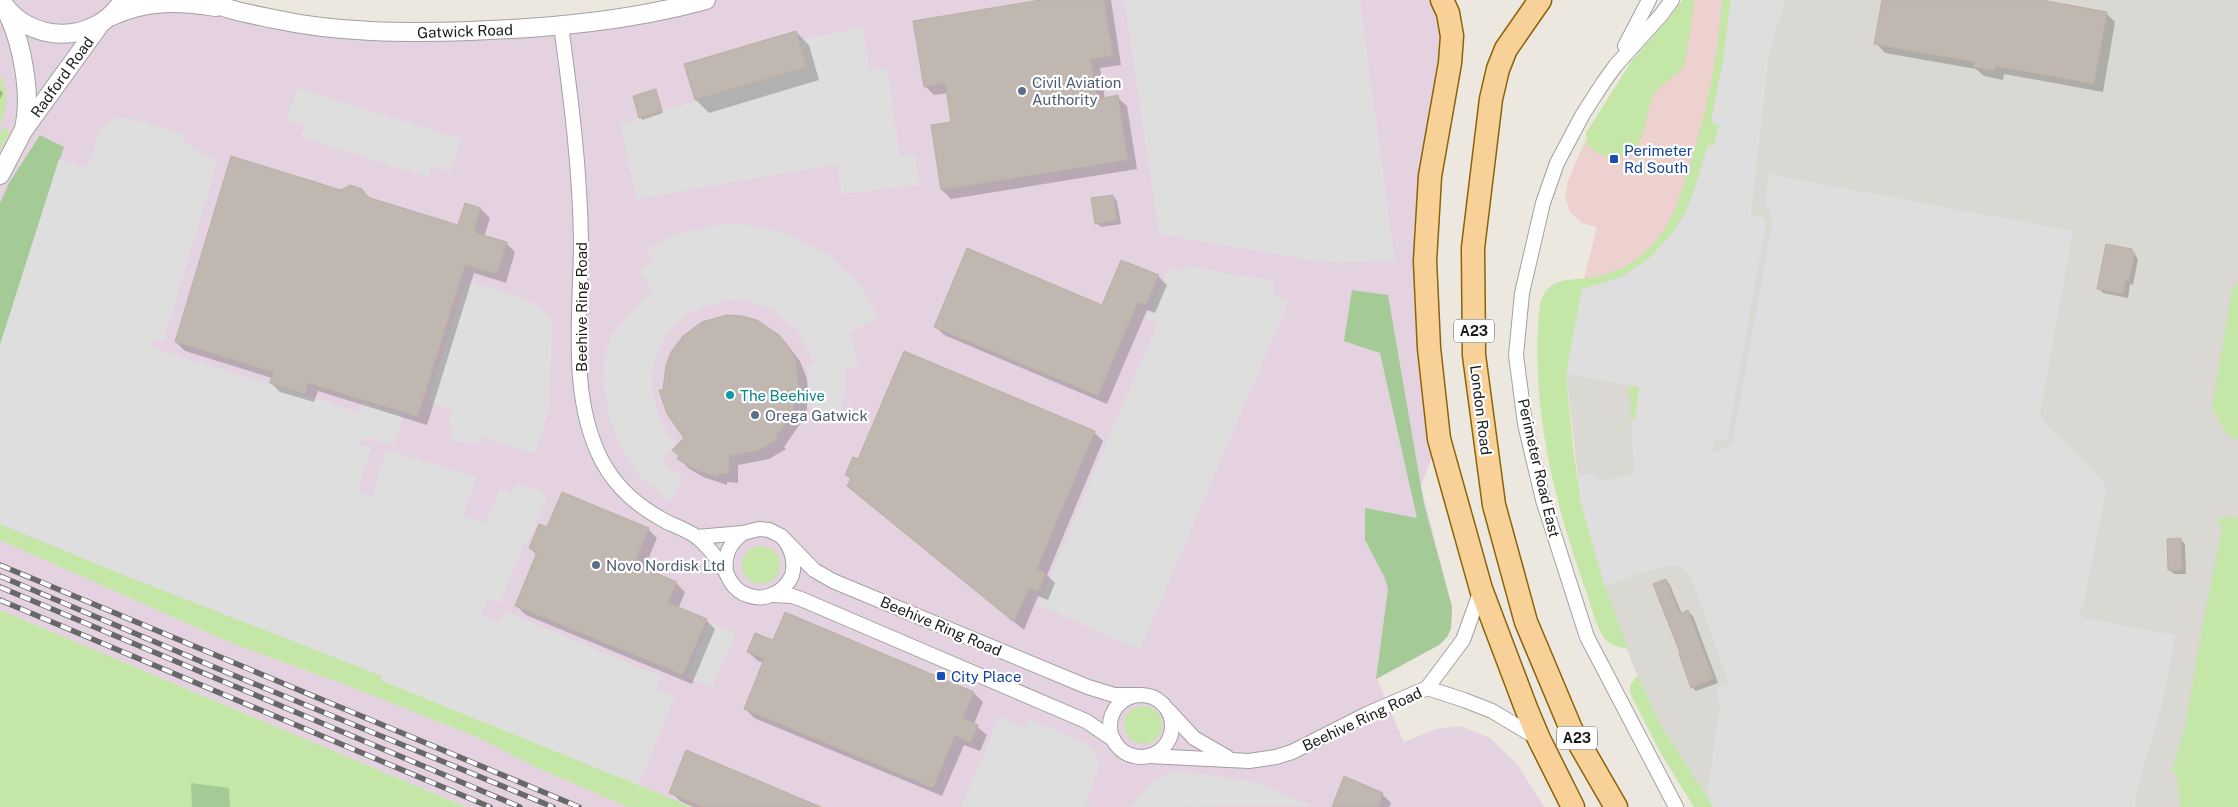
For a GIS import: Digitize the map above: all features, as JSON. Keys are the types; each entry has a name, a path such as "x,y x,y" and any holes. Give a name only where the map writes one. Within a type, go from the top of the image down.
{"main road":[{"name":"A23","path":"1442,0 1448,13 1452,36 1450,63 1430,176 1425,261 1429,348 1440,439 1482,589 1539,739 1573,807"},
{"name":"London Road","path":"1540,0 1506,49 1498,69 1491,99 1473,248 1474,355 1494,505 1526,622 1571,728 1616,807"}],"street":[{"name":"Radford Road","path":"0,174 23,131 105,21 124,0"},
{"name":"Gatwick Road","path":"205,0 224,8"},
{"name":"Gatwick Road","path":"2,2 22,22 46,33 58,35 77,33 127,10 157,2 179,2 224,8 308,26 419,33 561,26 660,12 706,0"},
{"name":"Perimeter Road East","path":"1649,0 1616,65 1572,133 1550,182 1522,293 1516,355 1525,424 1543,500 1587,637 1676,807"},
{"name":"Perimeter Road East","path":"1616,65 1661,16 1672,0"},
{"name":"Radford Road","path":"2,2 15,32 22,60 26,102 23,131"},
{"name":"Beehive Ring Road","path":"561,26 574,124 581,241 578,331 583,397 589,431 608,471 627,495 647,511 697,537 726,572 734,587 745,594 756,598 773,594 802,599 1086,720 1114,740"},
{"name":"Beehive Ring Road","path":"697,537 764,529 775,533 814,570 833,581 1088,687 1114,695 1140,695"},
{"path":"726,572 728,550 743,533"},
{"path":"773,594 785,586 793,570 792,554 784,540"},
{"path":"1426,688 1463,640 1482,589"},
{"name":"Beehive Ring Road","path":"1150,756 1167,755 1261,760 1284,755 1367,714 1426,688 1492,711 1539,739"},
{"path":"1140,695 1154,698 1165,705 1171,716 1171,733 1164,747 1150,756 1141,757 1128,754 1114,740 1110,725 1115,710 1130,697 1140,695"},
{"name":"Beehive Ring Road","path":"1165,705 1199,741 1217,753 1236,760"}],"shaded area":[{"path":"0,0 205,0 292,23 505,30 706,0 1442,0 1448,13 1430,176 1439,439 1421,486 1452,607 1452,620 1447,637 1439,645 1377,679 1404,742 1436,729 1460,726 1490,738 1518,765 1544,807 692,807 388,682 0,539"},
{"path":"1124,0 1360,0 1395,261 1337,263 1315,261 1159,234"},
{"path":"1690,0 1731,0 1711,122 1664,240 1636,264 1595,282 1584,279 1597,227 1582,223 1570,212 1565,197 1569,178 1586,139 1587,145 1594,151 1614,159"},
{"path":"1722,0 2238,0 2238,807 1714,807 1661,726 1632,663 1602,578 1581,503 1566,374 1584,279 1606,274 1634,262 1659,238 1673,215 1697,144 1709,100 1717,54"},
{"path":"1731,0 1785,0 1769,55 1751,214 1763,217 1766,223 1727,441 1714,440 1711,453 1732,445 1772,225 1772,219 1765,202 1769,174 2073,231 2040,414 2044,422 2094,471 2107,488 2083,608 2078,608 2084,618 2175,635 2163,701 2137,790 2135,807 1714,807 1707,796 1720,705 1716,688 1729,684 1690,574 1680,566 1666,567 1637,574 1605,586 1581,503 1577,476 1596,473 1598,482 1634,474 1631,419 1635,418 1639,387 1566,374 1582,289 1621,277 1649,258 1672,234 1689,206 1708,145 1714,146 1719,125 1711,122 1723,61"},
{"path":"863,27 870,70 887,68 900,156 915,155 920,185 842,194 837,164 637,199 620,124 807,67 799,40"},
{"path":"297,88 461,139 450,172 431,166 428,177 301,137 305,125 287,120"},
{"path":"116,118 132,119 185,134 182,141 218,161 163,342 153,339 150,347 359,412 363,402 403,415 394,445 367,438 359,442 358,444 371,448 358,491 372,496 386,450 477,477 463,515 485,524 500,489 511,493 516,483 548,495 528,542 525,541 500,603 488,599 481,615 499,623 504,611 661,676 656,688 675,696 639,785 381,680 382,676 119,573 0,524 0,345 59,159 87,167 101,129"},
{"path":"740,224 768,228 784,233 827,254 854,279 866,294 879,318 849,332 860,366 846,368 845,396 837,420 809,408 806,404 809,384 807,366 813,364 810,354 796,329 773,310 753,302 727,300 696,309 679,321 661,344 651,374 653,396 657,411 664,427 676,444 662,460 683,479 670,502 638,475 618,442 609,415 603,382 605,353 611,336 652,289 638,272 654,261 647,250 665,239 690,231 716,225"},
{"path":"1184,266 1275,281 1273,294 1289,301 1140,650 1038,605 1157,324 1146,319 1168,268 1181,272"},
{"path":"467,281 526,299 547,313 552,320 550,403 537,451 529,452 480,437 477,444 450,440 454,426 448,424 452,410 427,402"},
{"path":"0,540 236,645 344,684 477,737 531,765 628,807 466,807 0,610"},
{"path":"709,622 736,633 712,688 687,677"},
{"path":"1000,716 1025,727 1029,719 1083,742 1092,748 1098,758 1099,768 1085,804 1090,807 961,807"},
{"path":"1177,771 1255,782 1313,806 1130,807 1148,785 1166,774"}],"green space":[{"path":"1682,0 1694,0 1688,46 1682,68 1659,88 1652,98 1643,132 1636,147 1630,152 1617,157 1608,157 1595,151 1587,145 1586,133 1631,62 1671,16"},
{"path":"1722,0 1731,0 1723,61 1711,122 1719,124 1714,146 1708,145 1696,185 1680,221 1657,252 1623,276 1582,289 1566,374 1581,503 1602,578 1628,649 1609,643 1598,627 1573,554 1554,484 1546,448 1538,376 1537,339 1540,303 1544,293 1557,283 1564,280 1600,276 1632,263 1651,247 1666,227 1681,193 1701,126 1715,64"},
{"path":"0,74 5,88 6,100 0,127"},
{"path":"3,128 10,131 0,151 0,134"},
{"path":"40,135 64,147 0,345 0,203 9,183"},
{"path":"2238,283 2238,439 2228,435 2212,408 2232,291"},
{"path":"1352,290 1388,295 1424,504 1452,607 1451,629 1447,637 1439,645 1376,679 1388,589 1385,578 1365,540 1365,508 1417,518 1380,353 1344,341"},
{"path":"1629,385 1640,387 1635,419 1631,419"},
{"path":"2220,517 2238,518 2238,807 2180,807 2177,773 2172,771 2186,724 2202,628 2223,526 2218,524"},
{"path":"0,524 119,573 383,676 381,680 692,807 628,807 531,765 477,737 344,684 236,645 0,540"},
{"path":"761,546 775,551 780,565 775,579 761,584 747,579 742,565 747,551"},
{"path":"0,610 466,807 0,807"},
{"path":"1638,675 1661,726 1714,807 1694,807 1660,752 1630,693 1630,685"},
{"path":"1143,706 1157,711 1162,725 1157,739 1143,744 1129,739 1124,725 1129,711"},
{"path":"191,783 229,788 230,807 192,807"}],"building":[{"name":"Civil Aviation Authority","path":"1040,0 1104,0 1113,56 1091,59 1098,99 1118,95 1128,160 941,190 931,125 951,122 945,83 924,87 913,21"},
{"path":"1882,0 2042,0 2107,12 2094,84 1995,66 1994,71 1973,67 1974,62 1874,44"},
{"path":"796,31 807,67 695,100 684,64"},
{"path":"656,89 662,111 639,118 633,96"},
{"path":"231,156 341,190 350,185 362,189 367,197 458,225 465,203 481,208 474,230 477,231 476,233 507,242 497,274 465,265 418,417 308,383 305,394 270,383 273,372 175,342"},
{"path":"1113,195 1117,220 1095,224 1091,198"},
{"path":"2106,244 2132,249 2132,253 2135,253 2129,281 2126,280 2123,294 2097,289"},
{"path":"967,248 1102,305 1121,260 1159,275 1146,305 1138,302 1098,396 934,327"},
{"name":"The Beehive","path":"727,315 757,320 779,335 789,347 796,361 799,388 793,412 776,437 778,439 759,450 729,456 729,474 718,474 718,477 698,471 677,459 679,456 672,450 684,438 667,414 659,390 663,390 666,365 671,352 683,336 702,322"},
{"path":"904,351 1095,431 1037,569 1046,573 1038,592 1029,588 1014,622 847,486 851,478 845,475 853,457 858,459"},
{"path":"562,492 649,528 634,564 677,582 668,603 707,619 683,675 515,606 537,552 529,548 539,524 547,527"},
{"path":"2181,538 2182,570 2168,570 2167,539"},
{"path":"1666,579 1680,614 1688,610 1714,679 1691,688 1680,653 1653,584"},
{"path":"785,612 974,692 963,718 978,725 971,743 955,736 933,788 744,709 764,659 747,652 755,633 773,640"},
{"path":"686,750 821,807 704,807 669,793"},
{"path":"1344,776 1383,793 1377,807 1332,807"}],"railway":[{"path":"0,565 579,807"},
{"path":"0,576 221,670 553,807"},
{"path":"0,587 520,807"},
{"path":"0,600 490,807"}],"place":[{"name":"Civil Aviation Authority","path":"1022,91"},
{"name":"Perimeter Rd South","path":"1614,159"},
{"name":"The Beehive","path":"730,395"},
{"name":"Orega Gatwick","path":"755,415"},
{"name":"Novo Nordisk Ltd","path":"596,565"},
{"name":"City Place","path":"941,676"}]}
